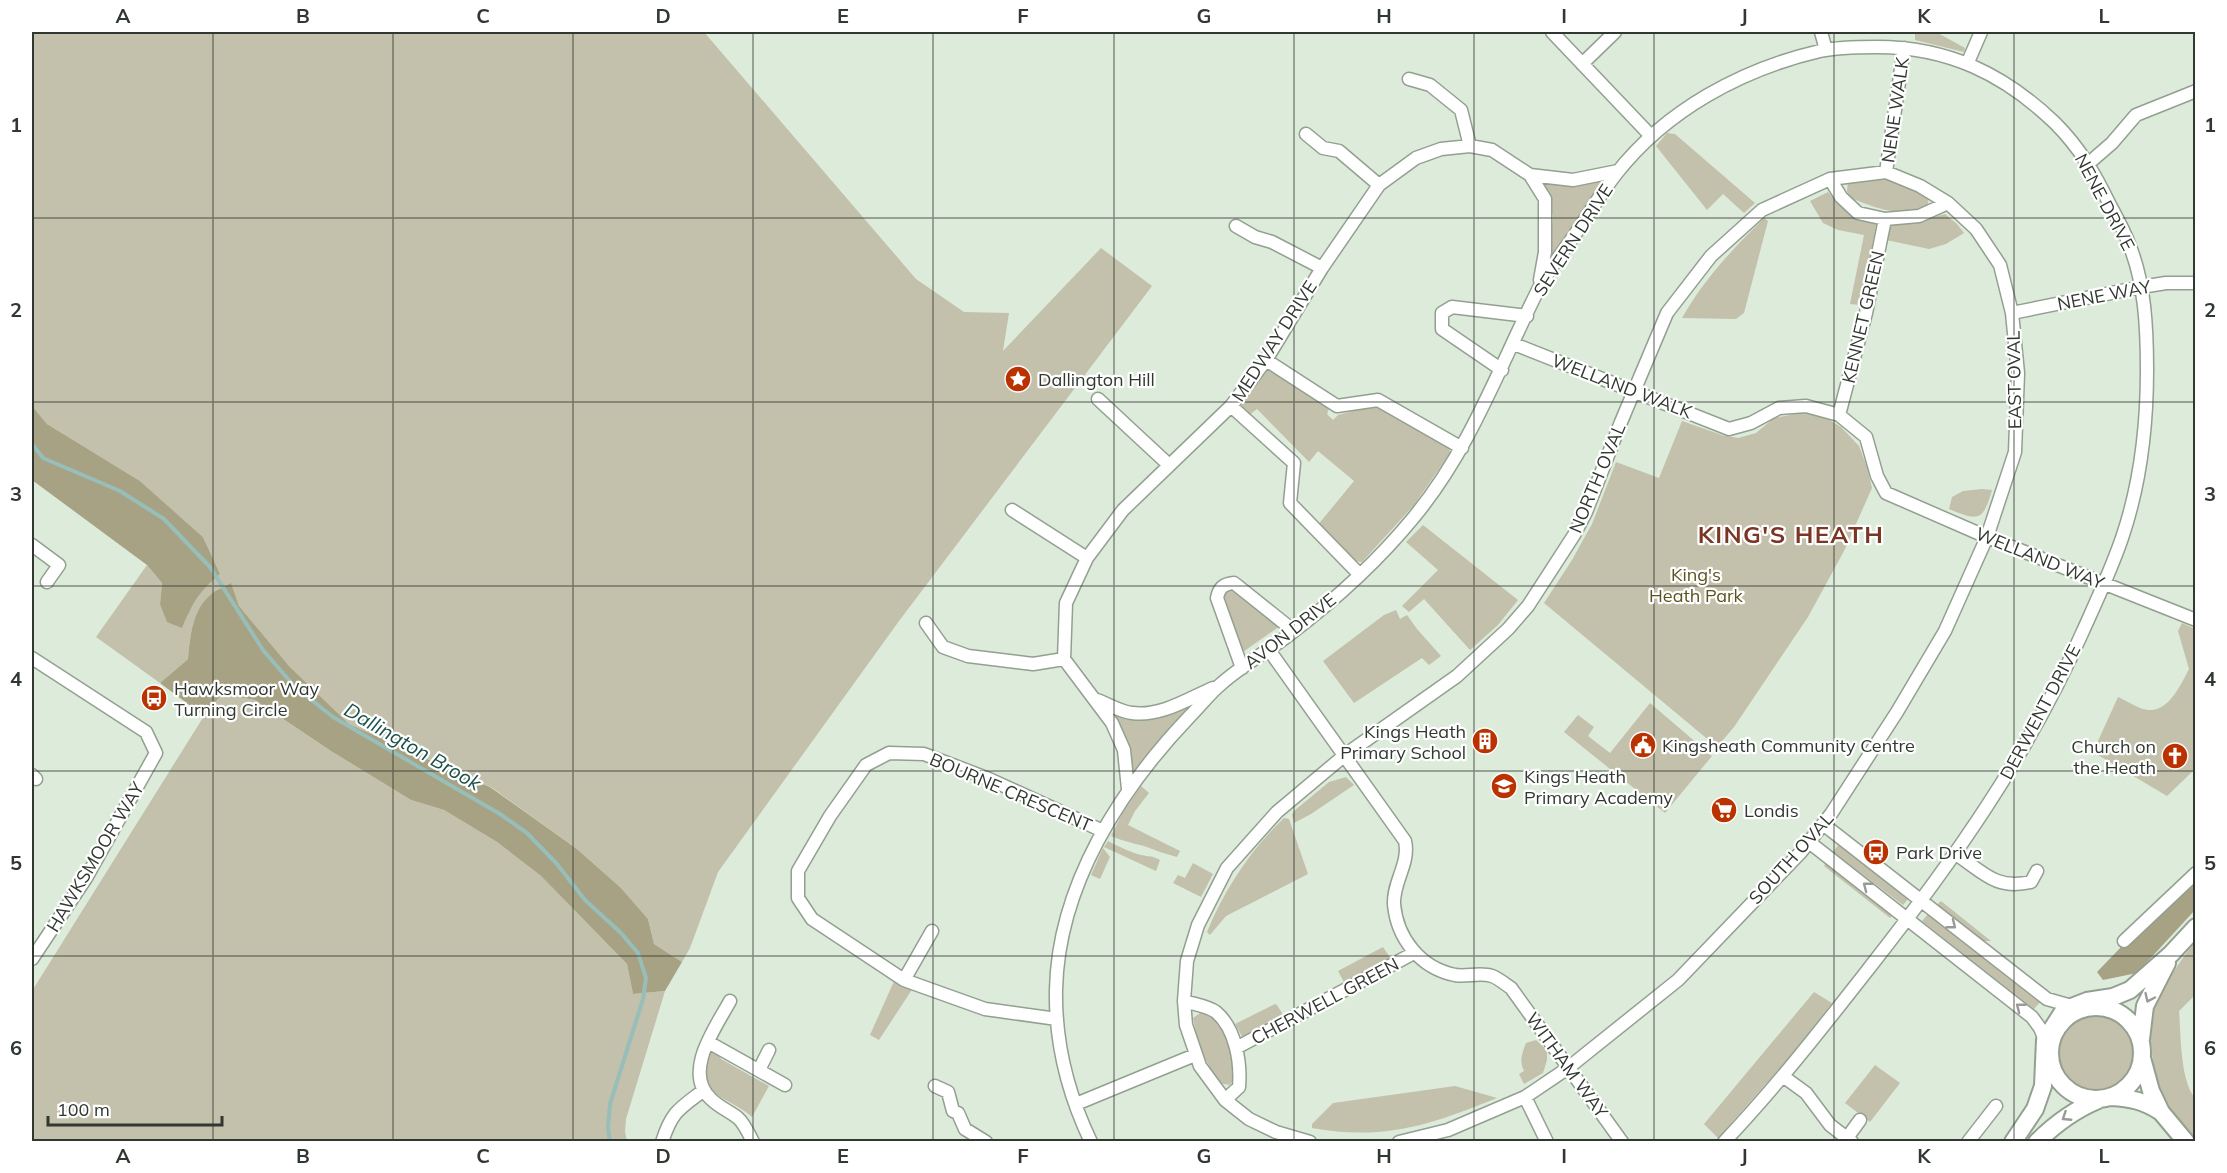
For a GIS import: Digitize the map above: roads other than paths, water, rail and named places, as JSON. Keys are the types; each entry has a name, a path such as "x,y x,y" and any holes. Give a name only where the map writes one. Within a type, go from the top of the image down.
{"street":[{"path":"1552,32 1651,136"},
{"path":"1582,64 1615,32"},
{"path":"1821,32 1826,50"},
{"path":"1968,62 1981,32"},
{"name":"NENE DRIVE","path":"1826,50 1868,47 1904,48 1934,53 1968,62 2010,86 2044,113 2069,137 2089,163 2129,242 2141,287"},
{"name":"NENE WALK","path":"1886,172 1904,48"},
{"name":"SEVERN DRIVE","path":"1360,575 1416,515 1462,448 1502,370 1539,287 1618,171 1651,136 1700,99 1752,72 1826,50"},
{"path":"1410,79 1430,85 1461,110 1470,146"},
{"path":"2089,163 2112,143 2136,115 2196,91"},
{"path":"1306,134 1323,148 1339,151 1379,185"},
{"name":"MEDWAY DRIVE","path":"1064,659 1066,603 1087,558 1123,510 1231,406 1266,360 1322,268 1379,185 1416,158 1441,149 1470,146 1492,150 1530,175 1545,199 1545,252 1539,287"},
{"name":"MEDWAY DRIVE","path":"1530,175 1573,180 1618,171"},
{"name":"EAST OVAL","path":"1634,390 1667,313 1711,256 1762,210 1830,179 1886,172 1920,186 1948,203 1976,229 2000,265 2012,313 2018,373 2015,452 1987,537"},
{"path":"1830,179 1841,197 1858,213 1885,219 1919,216 1948,203"},
{"name":"KENNET GREEN","path":"1839,415 1866,313 1885,219"},
{"path":"1236,226 1322,268"},
{"name":"NENE WAY","path":"2012,313 2141,287 2166,283 2196,283"},
{"name":"DERWENT DRIVE","path":"1724,1142 1784,1077 1922,902 2019,758 2065,672 2105,583 2123,535 2136,485 2143,439 2147,355 2146,321 2141,287"},
{"path":"1502,370 1442,329 1442,313 1452,307 1527,316"},
{"name":"WELLAND WALK","path":"1514,344 1730,429 1751,423 1779,408 1806,406 1839,415"},
{"path":"1266,360 1337,406 1378,400 1462,448"},
{"name":"NORTH OVAL","path":"1310,1142 1276,1132 1249,1119 1225,1100 1211,1083 1195,1055 1186,1025 1184,1001 1187,962 1198,925 1227,868 1276,812 1346,755 1457,676 1508,629 1528,606 1574,535 1586,512 1634,390"},
{"path":"1098,399 1169,465"},
{"path":"1231,406 1294,463 1290,503 1360,575"},
{"name":"WELLAND WAY","path":"1839,415 1866,437 1877,476 1886,493 1987,537 2196,620"},
{"path":"1012,510 1087,558"},
{"name":"SOUTH OVAL","path":"1399,1142 1448,1130 1525,1096 1568,1068 1678,980 1823,825 1897,712 1945,631 1987,537"},
{"path":"32,545 59,565 46,582"},
{"name":"AVON DRIVE","path":"1091,1142 1069,1088 1060,1049 1057,1019 1057,971 1064,932 1078,885 1103,831 1128,789 1161,746 1219,686 1294,631 1360,575"},
{"path":"1242,668 1217,598 1218,591 1226,584 1234,583 1294,631"},
{"path":"926,623 943,647 968,656 1033,664 1064,659 1112,723 1124,750 1128,789"},
{"path":"1269,650 1346,755 1405,841 1407,856 1396,887 1394,902 1397,922 1414,953"},
{"name":"HAWKSMOOR WAY","path":"32,658 146,732 156,753 86,878 32,959"},
{"name":"AVON DRIVE","path":"1096,700 1130,713 1148,714 1164,710 1219,686"},
{"name":"BOURNE CRESCENT","path":"1057,1019 985,1009 904,980 812,919 798,898 798,871 830,816 866,765 889,753 924,754 989,779 1103,831"},
{"path":"1823,825 2047,999 2077,1008"},
{"path":"1809,842 2032,1017 2048,1053 2055,1076 2063,1086 2074,1094 2086,1098 2146,1102 2161,1112"},
{"path":"1956,854 1998,883 2015,886 2031,882 2037,871"},
{"path":"2124,941 2196,873"},
{"path":"2077,1008 2087,1001 2113,997 2130,990 2171,954 2196,927"},
{"path":"904,980 932,931"},
{"name":"WITHAM WAY","path":"1414,953 1434,968 1445,972 1458,975 1493,976 1511,988 1622,1142"},
{"name":"CHERWELL GREEN","path":"1236,1048 1414,953"},
{"path":"2037,1142 2056,1124 2084,1106 2129,1086 2135,1077 2142,1051 2141,1027 2145,1006 2171,954"},
{"path":"730,1001 701,1054 699,1074 704,1090 710,1099 740,1119 753,1142"},
{"path":"1184,1001 1215,1011 1226,1026 1236,1048 1240,1060 1239,1087 1225,1100"},
{"path":"2013,1142 2036,1109 2043,1086 2048,1053 2064,1010 2093,1007 2110,1009 2121,1014 2138,1033 2151,1091 2161,1112 2186,1142"},
{"path":"708,1042 785,1085"},
{"path":"759,1070 770,1050"},
{"path":"2019,1142 2048,1086 2048,1053"},
{"path":"1076,1104 1195,1055"},
{"path":"1784,1077 1806,1093 1830,1125 1850,1140 1860,1120"},
{"path":"935,1086 948,1092 953,1110 958,1113 965,1129 986,1142"},
{"path":"662,1142 669,1119 704,1090"},
{"path":"1525,1096 1547,1142"},
{"path":"1968,1142 1996,1106"}],"waterway":[{"name":"Dallington Brook","path":"32,444 43,458 120,491 164,519 210,567 263,650 294,686 333,717 500,814 527,833 557,864 585,900 621,933 638,953 646,978 643,999 610,1104 608,1127 610,1142"}],"place":[{"name":"Dallington Hill","path":"1018,379"},
{"name":"Hawksmoor Way Turning Circle","path":"154,698"},
{"name":"Kings Heath Primary School","path":"1485,741"},
{"name":"Kingsheath Community Centre","path":"1643,745"},
{"name":"Church on the Heath","path":"2175,756"},
{"name":"Kings Heath Primary Academy","path":"1504,786"},
{"name":"Londis","path":"1724,810"},
{"name":"Park Drive","path":"1876,852"}],"district":[{"name":"KING'S HEATH","path":"1791,534"}],"park label":[{"name":"King's Heath Park","path":"1696,584"}]}
